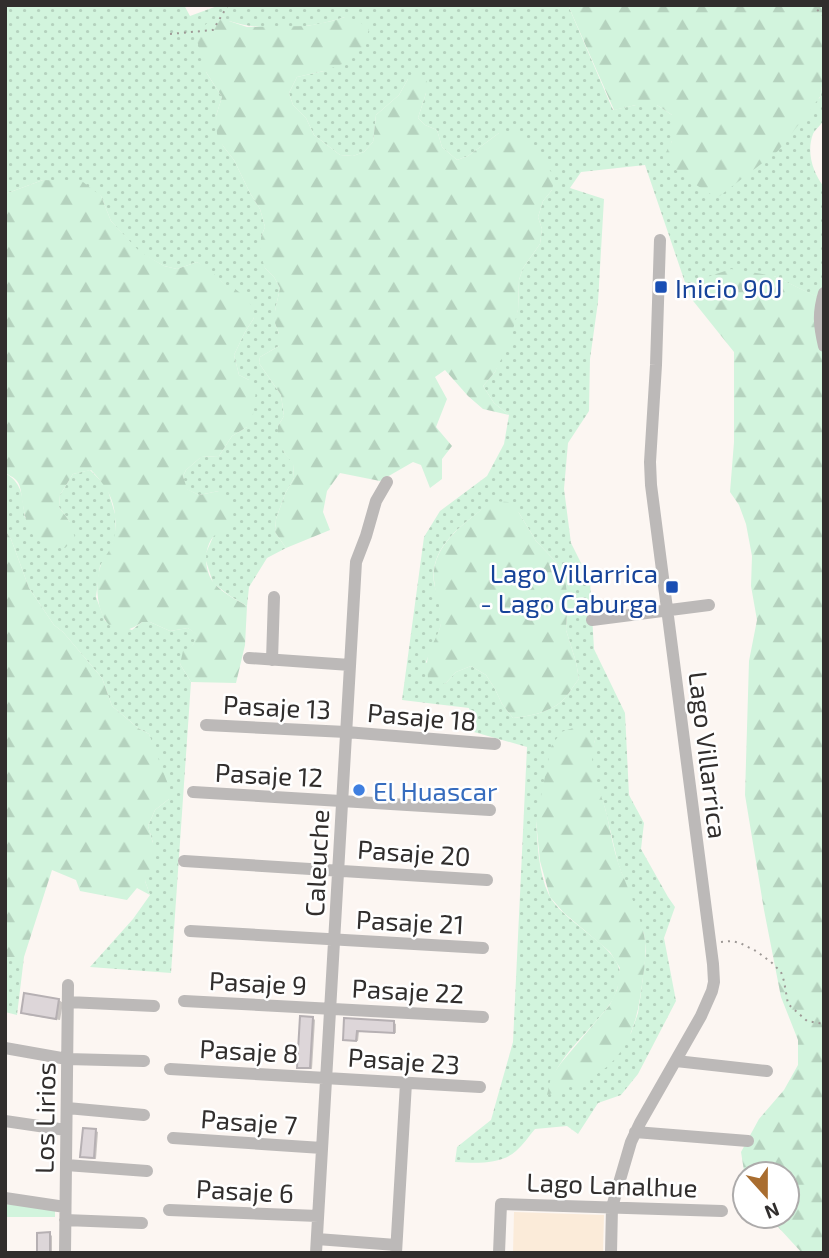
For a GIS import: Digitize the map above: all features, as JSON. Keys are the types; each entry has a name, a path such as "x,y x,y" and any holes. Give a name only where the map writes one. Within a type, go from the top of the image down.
{"street":[{"name":"Lago Villarrica","path":"611,1253 612,1207 635,1132 701,1016 712,990 714,972 651,485 660,240"},
{"path":"824,293 819,311 824,346"},
{"name":"Caleuche","path":"316,1246 356,562 376,501 387,482"},
{"path":"272,660 274,597"},
{"path":"592,620 709,605"},
{"path":"249,658 350,665"},
{"name":"Pasaje 13","path":"206,725 346,732"},
{"name":"Pasaje 18","path":"346,732 495,744"},
{"name":"Pasaje 12","path":"192,792 490,810"},
{"name":"Pasaje 20","path":"184,861 487,880"},
{"name":"Pasaje 21","path":"190,932 483,948"},
{"name":"Los Lirios","path":"65,1253 68,985"},
{"name":"Pasaje 9","path":"184,1001 330,1009"},
{"path":"68,1002 154,1006"},
{"name":"Pasaje 22","path":"330,1009 483,1017"},
{"path":"5,1048 67,1059 144,1060"},
{"path":"676,1061 767,1071"},
{"name":"Pasaje 8","path":"170,1069 326,1077"},
{"name":"Pasaje 23","path":"326,1077 480,1087"},
{"path":"316,1246 396,1249 406,1083"},
{"path":"67,1108 144,1115"},
{"path":"5,1121 66,1130"},
{"path":"635,1132 748,1141"},
{"name":"Pasaje 7","path":"173,1138 322,1148"},
{"path":"66,1165 146,1171"},
{"path":"5,1198 65,1213 142,1223"},
{"name":"Lago Lanalhue","path":"499,1253 501,1204 722,1211"},
{"name":"Pasaje 6","path":"169,1210 318,1216"}],"path":[{"path":"170,34 213,30 228,5"},
{"path":"812,5 824,16"},
{"path":"710,946 732,941 756,951 780,972 788,1004 807,1021 824,1024"}],"shaded area":[{"path":"514,1212 604,1215 603,1253 513,1253"}],"green space":[{"path":"5,5 184,5 190,16 220,5 568,5 613,110 636,105 657,105 672,115 672,141 668,152 820,98 824,75 824,116 813,134 810,148 814,169 824,187 824,289 817,297 774,276 701,279 690,297 645,165 581,172 570,188 604,199 598,302 590,359 589,411 568,443 564,489 571,543 590,581 594,649 625,713 629,795 644,823 641,849 675,907 664,938 676,1001 638,1074 621,1095 598,1103 578,1134 567,1126 535,1129 519,1149 503,1159 455,1162 457,1147 491,1120 513,1042 527,747 474,732 469,708 402,700 424,537 440,511 487,476 504,444 509,415 494,403 483,386 495,372 518,310 519,280 523,268 540,244 542,229 538,217 543,201 552,190 499,133 468,156 457,160 442,147 437,130 425,125 418,118 426,93 408,79 399,95 376,115 373,142 364,152 353,156 340,155 314,135 306,118 293,105 289,93 297,77 324,71 345,17 287,28 257,27 229,21 206,72 222,97 216,116 223,146 234,160 260,209 265,227 261,237 265,268 280,288 275,311 279,346 260,357 259,363 281,395 284,416 278,426 284,452 293,463 294,478 276,519 275,532 286,548 267,558 249,587 247,606 213,583 206,561 206,553 213,537 219,491 199,495 186,489 183,476 201,457 219,456 232,436 247,427 249,380 239,375 234,355 254,318 221,281 197,262 177,269 164,266 139,252 111,221 101,196 43,180 5,194","holes":["492,502 519,513 536,541 559,565 568,597 566,630 579,679 556,706 513,718 486,675 471,666 456,672 445,684 426,662 442,621 434,583 437,557 451,536","596,736 591,754 592,772 605,808 618,863 644,934 646,951 641,993 631,1033 548,1094 550,1083 560,1064 611,1002 620,978 615,959 564,914 549,895 538,849 536,821"]},
{"path":"568,5 824,5 824,75 820,97 778,151 717,198 685,178 663,158 672,141 672,115 657,105 636,105 614,110"},
{"path":"345,17 357,20 369,29 364,46 345,63 297,77 289,93 293,105 306,118 314,135 340,155 353,156 364,152 373,142 376,115 399,95 408,79 419,74 427,81 418,118 425,125 437,130 442,147 457,160 468,156 499,133 515,134 528,142 555,177 552,190 543,201 538,217 542,229 540,244 523,268 519,280 518,310 510,341 495,372 483,386 494,403 509,415 483,409 445,370 435,377 447,399 436,427 452,446 442,459 442,479 430,488 421,465 413,462 380,481 340,473 327,491 323,512 330,530 286,548 275,532 276,519 294,478 293,464 284,452 278,435 278,426 284,416 281,395 259,363 260,357 279,346 275,311 280,288 265,268 261,256 261,237 265,227 260,209 217,134 216,116 222,97 206,72 196,37 198,31 212,19 247,27 307,26"},
{"path":"43,180 83,182 101,196 111,221 139,251 164,266 177,269 197,262 209,269 228,288 234,288 249,300 254,318 234,355 239,375 249,380 256,390 253,415 247,427 232,436 219,456 201,457 183,476 187,489 199,495 219,491 227,497 233,508 233,523 210,541 206,560 214,583 247,606 245,645 236,683 191,682 180,664 183,651 193,645 197,635 188,628 170,631 150,622 142,622 129,629 118,630 103,617 97,593 98,580 102,563 113,541 115,517 113,503 107,491 91,470 73,474 60,495 59,507 70,522 75,538 65,548 45,544 33,534 26,520 18,483 5,473 5,194"},
{"path":"731,269 774,276 824,300 824,1253 802,1253 781,1230 801,1230 801,1160 742,1160 741,1152 759,1119 784,1090 798,1065 798,1040 781,997 745,795 749,661 757,620 751,586 752,556 746,524 739,505 730,492 734,442 734,352 690,297 701,279"},
{"path":"90,470 107,487 115,514 115,537 100,566 96,597 105,621 132,630 142,622 150,622 170,631 188,628 198,635 180,664 191,682 171,973 90,967 133,919 150,895 145,881 153,843 148,826 155,810 169,799 149,734 112,706 102,678 54,625 29,588 11,539 5,530 5,473 19,487 25,518 70,522 59,507 60,495 73,474"},
{"path":"492,501 508,502 519,513 536,541 559,565 568,597 566,630 579,679 556,706 513,718 486,675 471,666 456,672 445,684 428,679 427,669 429,653 441,623 434,580 438,555 452,535"},
{"path":"5,530 11,539 29,588 54,625 102,678 112,706 149,734 169,787 169,799 155,810 148,826 156,862 145,881 150,895 137,888 127,900 80,891 76,880 52,870 24,957 5,957"},
{"path":"579,726 596,736 592,757 594,773 617,858 642,926 645,962 634,1024 617,1056 595,1075 547,1095 551,1077 609,1006 617,990 620,968 610,952 564,913 550,897 540,861 536,821 551,747 561,732"},
{"path":"5,957 24,957 17,1015 5,1012"},
{"path":"5,1204 55,1209 55,1217 5,1217"}],"building":[{"path":"24,993 59,999 56,1019 21,1013"},
{"path":"300,1016 313,1017 310,1068 297,1068"},
{"path":"344,1018 394,1021 394,1033 357,1031 356,1041 343,1040"},
{"path":"83,1128 96,1129 94,1158 80,1157"},
{"path":"50,1232 50,1252 37,1252 37,1233"}],"place":[{"name":"Inicio 90J","path":"661,287"},
{"name":"Lago Villarrica - Lago Caburga","path":"672,587"},
{"name":"El Huascar","path":"359,790"}]}
